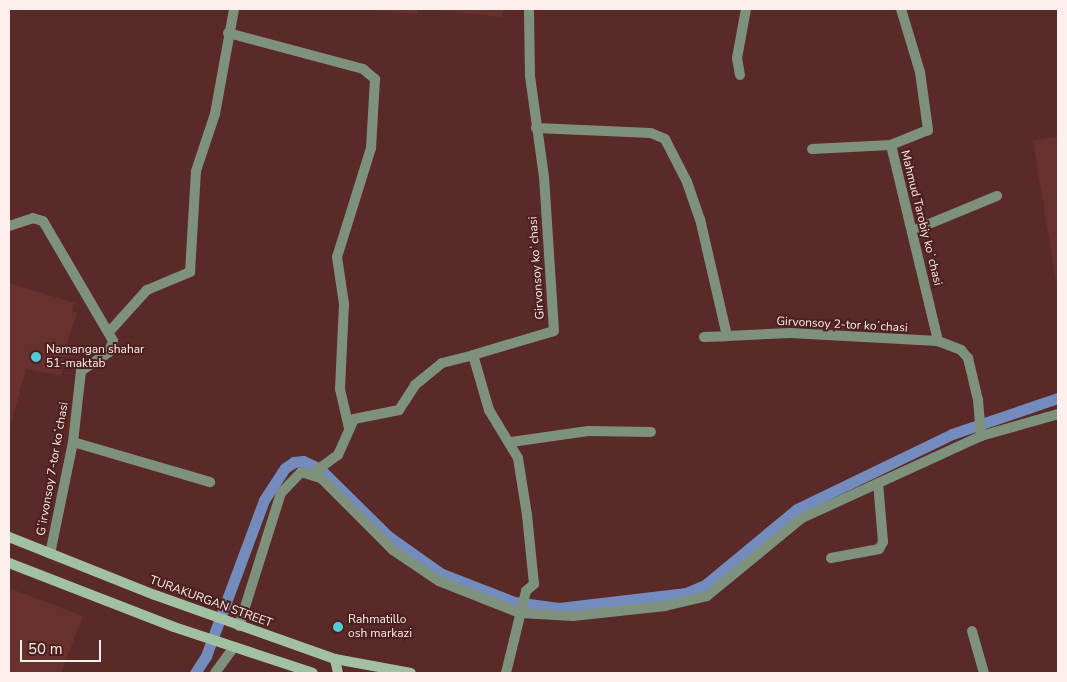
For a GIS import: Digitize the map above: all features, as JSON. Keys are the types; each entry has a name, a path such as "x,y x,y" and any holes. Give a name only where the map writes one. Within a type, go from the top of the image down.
{"main road":[{"name":"TURAKURGAN STREET","path":"9,537 201,612 336,659 411,673"},
{"path":"9,563 191,633 313,673"},
{"path":"336,659 338,673"}],"street":[{"path":"9,226 33,218 43,221 109,332 147,290 190,272 194,184 215,114 228,33 234,9"},
{"name":"Girvonsoy koʻchasi","path":"473,355 554,331 536,128 529,9"},
{"path":"740,75 737,58 746,9"},
{"name":"Mahmud Tarobiy koʻchasi","path":"901,9 920,72 928,130 890,145 938,341"},
{"path":"228,33 363,69 376,80 371,148 337,256 344,304 340,389 349,427"},
{"path":"536,128 651,133 668,142 700,219 727,336"},
{"path":"812,149 890,145"},
{"path":"912,231 997,196"},
{"name":"Gʼirvonsoy 7-tor koʼchasi","path":"50,554 73,442 81,371 112,348 109,332"},
{"name":"Girvonsoy 2-tor koʼchasi","path":"704,336 790,333 938,341 968,358 980,414 981,434"},
{"path":"239,626 281,493 301,472 313,473 328,464 345,445 349,427 354,419 399,410 415,385 442,362 473,355 489,410 511,442 524,486 534,584 526,591 506,673"},
{"path":"313,473 378,537 414,565 439,581 522,608 573,616 665,606 707,596 791,525 981,434 1058,414"},
{"path":"511,442 588,431 651,432"},
{"path":"73,442 210,482"},
{"path":"831,558 879,549 883,542 878,483"},
{"path":"972,631 984,673"},
{"path":"216,673 233,647"}],"shaded area":[{"path":"360,9 417,9 417,14"},
{"path":"428,9 503,9 502,17"},
{"path":"1052,137 1058,139 1058,293 1033,141"},
{"name":"Namangan shahar 51-maktab","path":"9,283 75,303 72,311 77,313 66,346 70,347 68,357 63,357 62,376 26,369 9,431"},
{"path":"9,588 83,616 61,673 9,673"}],"waterway":[{"path":"195,673 206,656 264,500 285,468 294,462 303,461 320,469 388,536 440,573 514,602 559,608 686,593 705,585 797,509 952,434 1058,398"}],"place":[{"name":"Namangan shahar 51-maktab","path":"36,357"},
{"name":"Rahmatillo osh markazi","path":"338,627"}]}
